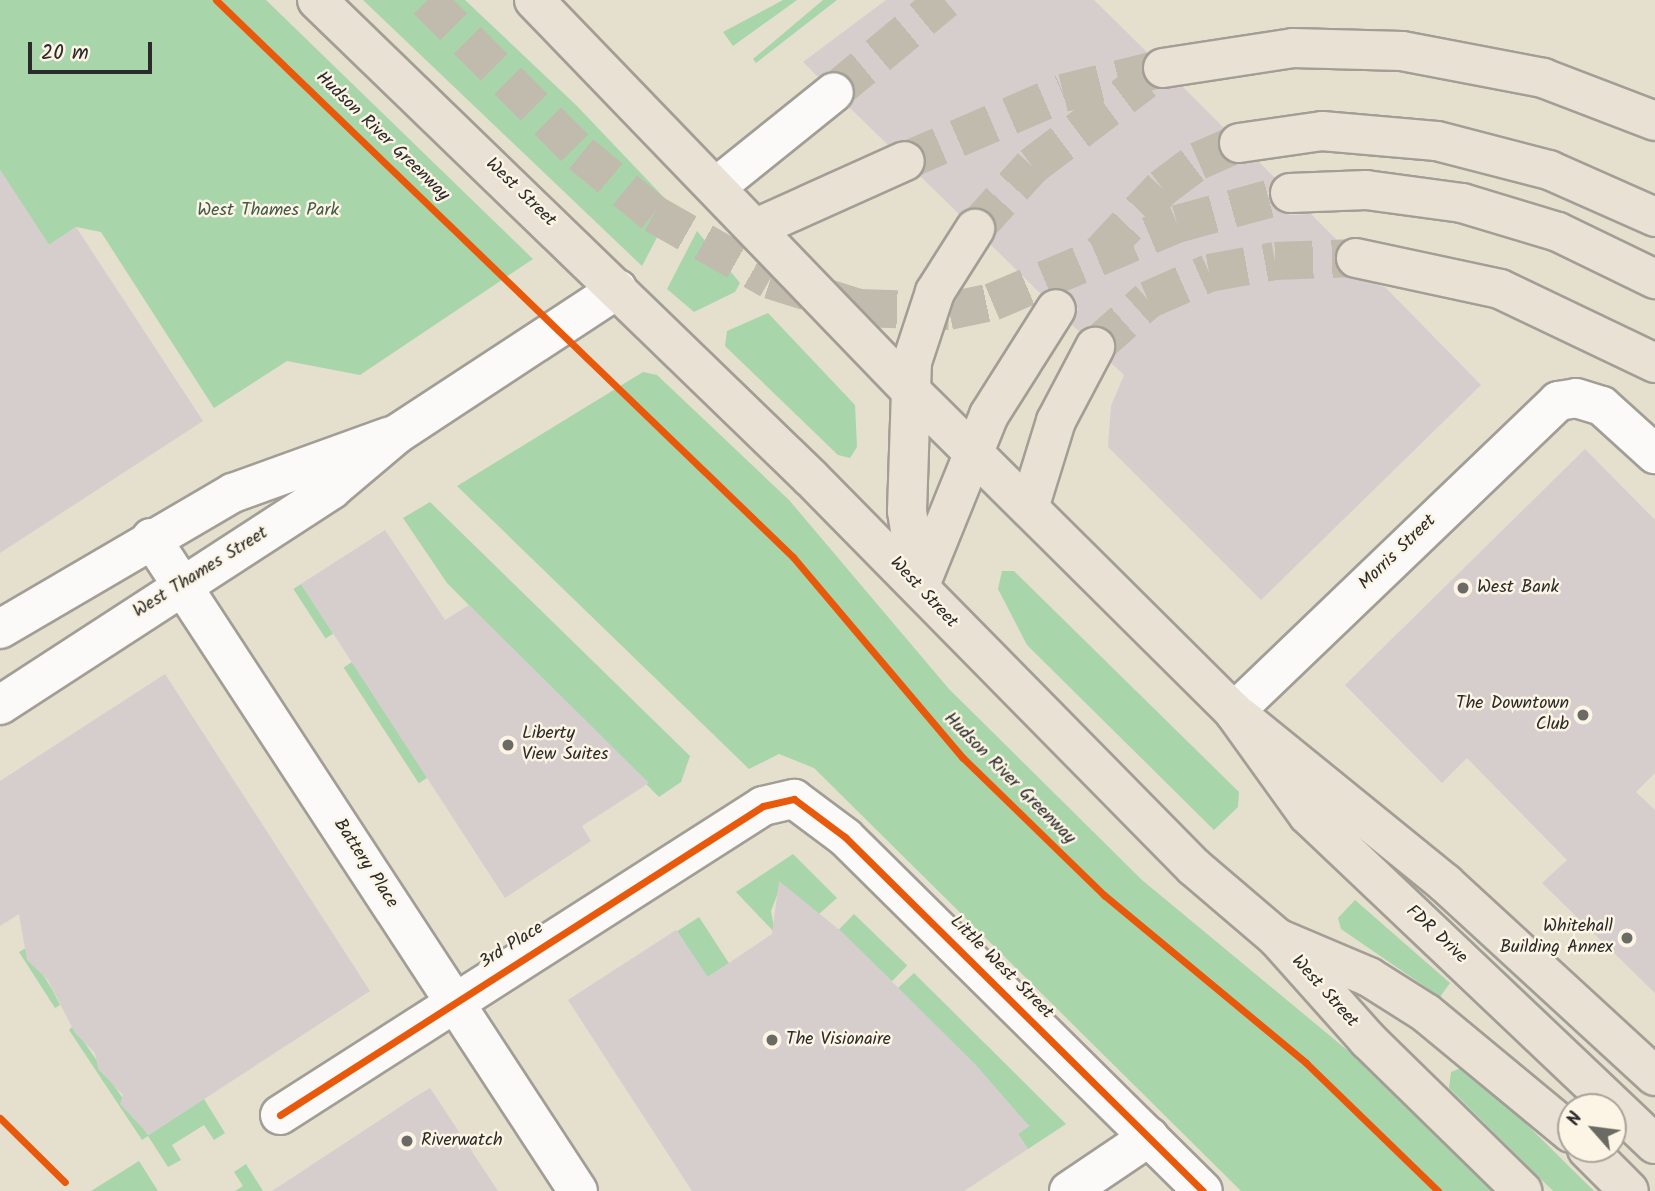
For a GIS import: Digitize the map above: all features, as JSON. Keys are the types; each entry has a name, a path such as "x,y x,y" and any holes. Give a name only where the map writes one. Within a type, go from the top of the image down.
{"main road":[{"name":"West Street","path":"317,0 618,289 919,587 1148,822 1277,938 1368,1040 1522,1191"},
{"path":"534,0 908,388 1030,505 1234,712 1445,883 1655,1076"},
{"path":"1163,68 1293,48 1402,51 1543,78 1655,121"},
{"path":"1240,143 1322,131 1437,142 1549,170 1655,217"},
{"path":"756,228 905,161"},
{"path":"1290,193 1366,190 1512,215 1655,279"},
{"path":"919,587 907,511 908,388 935,292 975,229"},
{"path":"1356,258 1500,289 1655,363"},
{"path":"919,587 972,449 1013,372 1056,309"},
{"path":"1030,505 1056,421 1096,347"},
{"name":"FDR Drive","path":"1234,712 1308,815 1655,1144"},
{"path":"1277,938 1403,996 1500,1068 1557,1120"},
{"path":"1601,1163 1629,1191"}],"street":[{"path":"716,187 834,92"},
{"name":"West Thames Street","path":"0,705 182,584 332,489 397,434 618,289"},
{"name":"Morris Street","path":"1234,712 1548,408 1565,399 1602,406 1655,454"},
{"name":"West Thames Street","path":"0,629 151,538 286,469 397,434"},
{"name":"Battery Place","path":"151,538 578,1191"},
{"name":"Little West Street","path":"763,806 794,799 822,815 1203,1191"},
{"name":"3rd Place","path":"280,1115 454,1001 763,806"},
{"path":"1069,1191 1149,1137"}],"green space":[{"name":"West Thames Park","path":"0,0 266,0 533,259 360,375 287,361 214,408 101,232 76,227 49,245 0,170"},
{"path":"363,0 465,0 577,106 673,207 642,266"},
{"path":"783,0 797,0 733,46 723,32"},
{"path":"823,0 837,0 756,63 753,59"},
{"path":"697,231 740,283 735,292 694,312 667,289"},
{"path":"768,313 855,405 857,447 850,458 838,455 725,346 727,331"},
{"path":"643,372 657,375 789,500 949,689 1142,880 1358,1059 1493,1191 1241,1191 814,768 779,754 749,769 457,486"},
{"path":"430,502 690,756 681,782 659,797 447,583 403,518"},
{"path":"1002,571 1014,571 1239,792 1238,807 1214,830 1027,645 998,589"},
{"path":"301,584 333,633 326,638 293,589"},
{"path":"352,662 427,778 419,783 344,667"},
{"path":"793,854 837,898 819,914 779,890 771,911 775,933 736,892"},
{"path":"1355,900 1450,983 1440,997 1341,929 1338,918"},
{"path":"854,914 907,965 892,981 839,930"},
{"path":"699,917 729,963 707,977 677,931"},
{"path":"26,948 60,1005 55,1008 19,952"},
{"path":"914,973 1066,1124 1028,1149 1018,1134 1029,1126 898,988"},
{"path":"73,1026 148,1135 204,1099 225,1133 214,1140 204,1125 172,1145 181,1160 168,1167 148,1136 142,1140 69,1030"},
{"path":"1461,1068 1486,1084 1557,1154 1557,1163 1566,1163 1594,1191 1553,1191 1449,1088 1451,1072"},
{"path":"139,1161 158,1191 91,1191"},
{"path":"246,1164 263,1191 235,1191 243,1186 234,1172"}],"building":[{"path":"886,0 1094,0 1148,53 1141,71 1146,82 1156,89 1183,87 1224,128 1217,145 1222,157 1232,163 1259,162 1275,178 1268,193 1272,205 1290,215 1311,214 1340,243 1335,254 1341,274 1385,287 1481,385 1261,600 1108,447 1111,406 1124,375 1111,363 1113,335 1095,325 1080,332 1072,325 1078,309 1068,291 1056,287 1041,294 991,245 997,229 987,211 975,207 959,214 920,176 927,163 918,144 888,145 849,107 856,89 851,78 831,70 818,77 803,62"},
{"path":"0,170 49,245 76,227 203,421 0,553"},
{"path":"1585,449 1655,520 1655,773 1636,792 1655,810 1655,993 1542,883 1567,860 1467,758 1442,783 1345,685"},
{"name":"Liberty View Suites","path":"385,530 445,620 469,605 649,783 582,826 591,841 505,898 301,584"},
{"path":"165,674 370,991 149,1135 120,1104 123,1095 98,1069 95,1053 75,1033 48,980 27,960 19,914 0,926 0,781"},
{"name":"The Visionaire","path":"779,881 842,932 975,1064 1029,1126 1018,1134 1028,1149 964,1191 692,1191 568,1000 676,930 708,977 772,934"},
{"name":"Riverwatch","path":"430,1088 498,1191 272,1191 415,1097"}],"tunnel":[{"path":"427,0 581,154 654,214 770,280 859,308 949,311 992,302 1177,224 1290,193"},
{"path":"834,92 945,0"},
{"path":"905,161 1063,93 1163,68"},
{"path":"975,229 1032,166 1144,81"},
{"path":"1101,253 1162,188 1198,161 1239,143"},
{"path":"1095,347 1148,300 1209,273 1275,261 1356,258"}],"cycle path":[{"name":"Hudson River Greenway","path":"216,0 793,557 963,758 1104,895 1306,1063 1438,1191"},
{"path":"280,1115 763,806 794,799 845,837 1203,1191"},
{"path":"0,1118 65,1182"}],"place":[{"name":"West Bank","path":"1463,588"},
{"name":"The Downtown Club","path":"1583,715"},
{"name":"Liberty View Suites","path":"508,745"},
{"name":"Whitehall Building Annex","path":"1627,938"},
{"name":"The Visionaire","path":"772,1040"},
{"name":"Riverwatch","path":"407,1141"}]}
